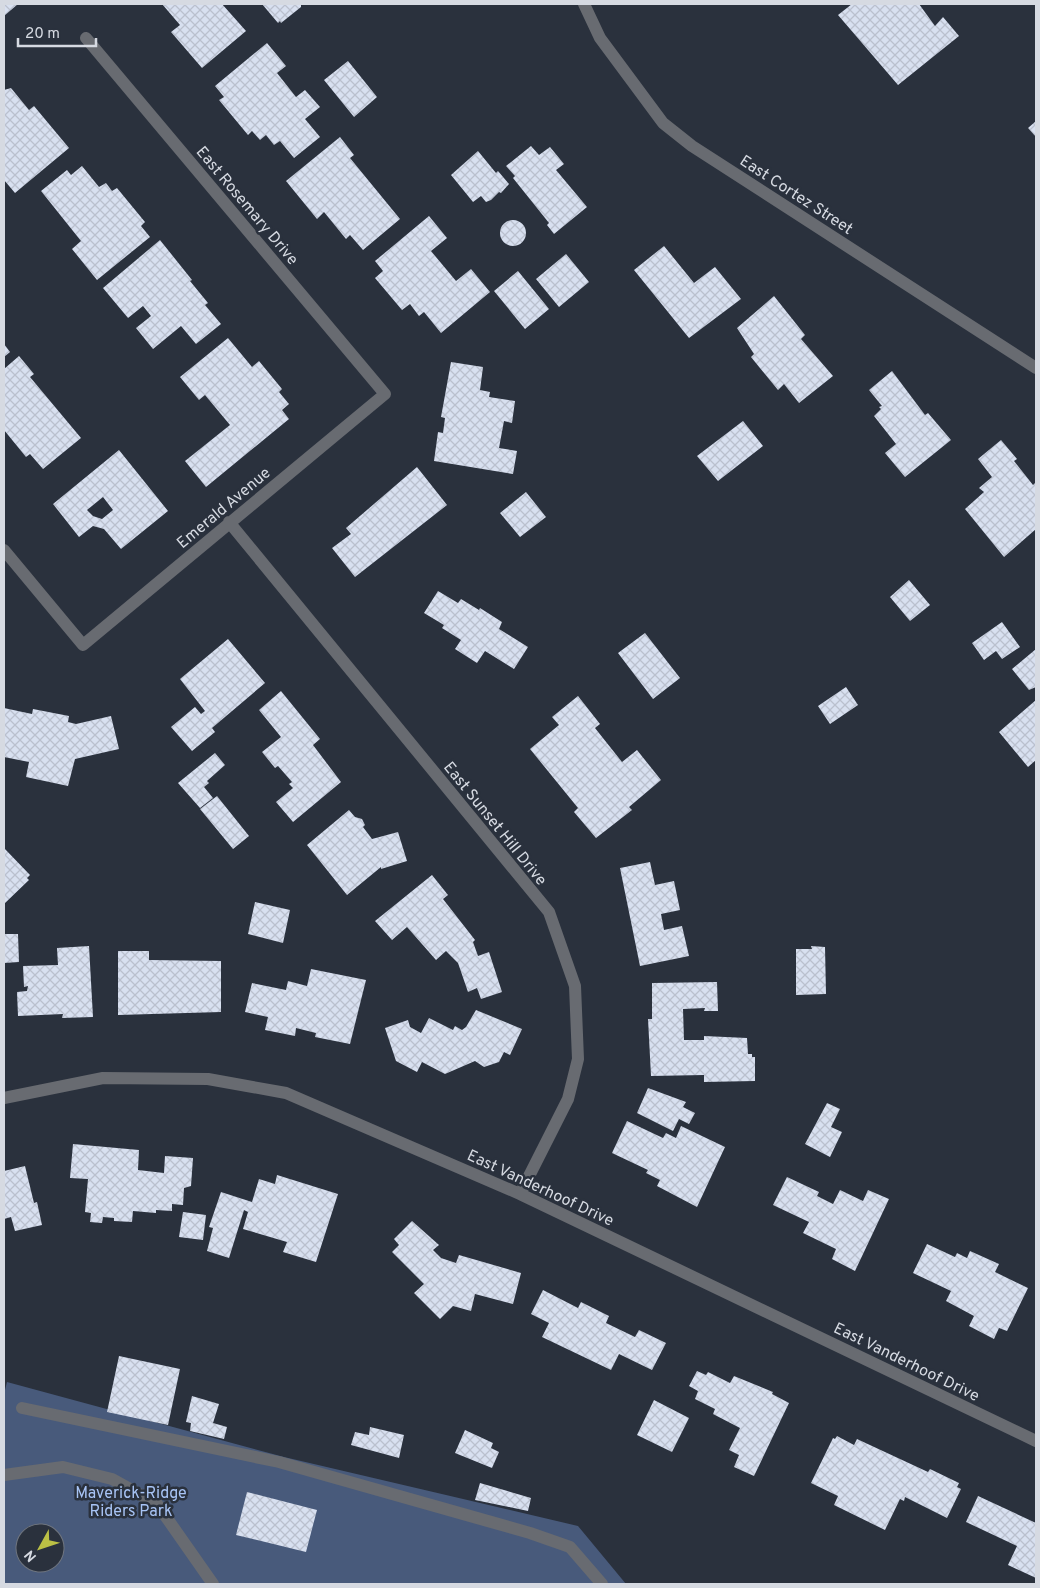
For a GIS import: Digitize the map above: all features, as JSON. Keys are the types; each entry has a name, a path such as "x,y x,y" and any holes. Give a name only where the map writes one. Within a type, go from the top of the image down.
{"street":[{"name":"East Cortez Street","path":"584,4 600,38 663,123 677,135 1036,368"},
{"name":"East Rosemary Drive","path":"86,38 385,394"},
{"name":"Emerald Avenue","path":"4,550 84,645 229,522 385,394"},
{"name":"East Sunset Hill Drive","path":"229,522 549,912 575,986 578,1059 568,1100 520,1194"},
{"name":"East Vanderhoof Drive","path":"4,1098 103,1078 208,1079 286,1093 520,1194 1036,1441"},
{"path":"22,1408 279,1462 530,1532 570,1547 602,1584"},
{"path":"4,1475 63,1467 112,1479 157,1504 213,1584"}],"green space":[{"name":"Maverick-Ridge Riders Park","path":"7,1382 284,1457 578,1526 626,1584 4,1584 4,1394"}],"building":[{"path":"4,4 18,4 4,16"},
{"path":"162,4 222,4 246,31 202,68 171,32 180,25"},
{"path":"262,4 301,4 301,7 281,23 280,21 278,23"},
{"path":"852,4 919,4 935,26 943,17 959,36 898,85 838,15"},
{"path":"267,43 286,66 277,73 296,97 305,90 320,107 305,119 320,137 294,158 280,141 274,145 266,135 260,140 252,131 248,135 219,100 224,97 215,86"},
{"path":"348,61 377,97 354,117 324,80"},
{"path":"11,88 29,110 34,106 69,148 15,193 4,180 4,90"},
{"path":"1036,121 1036,137 1028,128"},
{"path":"340,137 354,155 350,158 400,219 363,250 350,235 346,239 324,212 317,219 286,181"},
{"path":"531,146 539,155 550,147 564,164 556,170 587,207 554,234 547,225 549,223 513,178 515,176 506,166"},
{"path":"478,151 496,173 498,171 509,184 501,193 499,192 486,202 481,196 473,202 451,175"},
{"path":"82,166 99,187 106,183 112,191 117,188 145,222 141,226 150,237 97,280 72,249 81,241 41,191 67,170 71,175"},
{"path":"429,216 447,238 431,251 456,281 471,269 490,292 441,333 424,312 419,316 410,304 402,310 375,278 383,271 375,261"},
{"path":"513,220 522,224 526,233 522,242 513,246 504,242 500,233 504,224"},
{"path":"160,240 192,280 190,281 208,303 205,305 221,324 196,344 181,326 153,349 136,328 151,316 143,306 128,318 103,288"},
{"path":"664,246 694,283 715,267 741,299 689,338 634,270"},
{"path":"566,254 589,282 559,307 536,279"},
{"path":"518,271 549,309 525,329 494,291"},
{"path":"774,296 805,335 801,339 833,376 799,403 784,384 778,390 751,357 754,354 737,328"},
{"path":"228,338 252,367 259,361 282,389 279,392 289,404 282,410 289,419 206,487 185,461 230,425 205,395 199,400 180,377"},
{"path":"4,344 10,352 4,357"},
{"path":"19,356 34,374 30,377 81,438 43,469 30,454 26,457 4,430 4,369"},
{"path":"451,362 483,367 480,390 490,392 489,397 515,401 512,423 504,421 499,448 517,451 513,474 434,461 438,432 443,433 445,418 441,417"},
{"path":"892,371 925,415 928,413 951,440 905,477 885,453 896,444 874,416 881,409 879,407 882,406 869,390"},
{"path":"743,421 763,446 718,481 697,456"},
{"path":"1001,440 1017,459 1014,461 1033,485 1036,482 1036,529 1004,557 965,509 984,492 979,488 992,477 978,459"},
{"path":"119,450 168,511 121,549 104,529 93,526 79,537 53,504","holes":["103,497 113,510 102,519 93,516 87,510"]},
{"path":"417,467 447,505 355,577 332,548 351,534 346,528"},
{"path":"526,492 546,517 520,537 500,513"},
{"path":"909,580 930,605 910,621 890,597"},
{"path":"438,591 458,603 461,599 479,610 480,608 502,622 499,629 528,647 514,669 485,651 477,663 455,649 461,640 442,628 444,625 424,613"},
{"path":"1002,622 1020,647 1002,659 996,651 984,660 972,643"},
{"path":"645,633 680,678 653,699 618,653"},
{"path":"228,639 265,683 212,728 215,732 192,751 171,727 195,707 201,714 205,711 180,679"},
{"path":"1036,649 1036,687 1029,690 1012,669"},
{"path":"846,687 858,705 830,724 818,706"},
{"path":"281,691 320,739 313,745 341,782 293,822 276,802 293,788 289,784 292,782 278,766 275,768 262,752 281,737 259,710"},
{"path":"578,696 600,724 595,728 622,762 637,750 661,780 629,807 632,810 596,838 574,812 578,808 530,749 559,725 552,717"},
{"path":"1036,700 1036,760 1028,767 999,732"},
{"path":"4,708 32,714 33,709 69,716 68,722 76,724 111,716 119,749 75,759 68,786 26,777 29,762 4,757"},
{"path":"215,753 225,765 207,781 209,783 204,787 213,798 200,808 178,783"},
{"path":"217,796 249,836 233,849 200,809"},
{"path":"349,810 355,817 362,819 365,825 363,827 372,839 398,832 407,861 381,869 381,867 347,895 307,845"},
{"path":"4,848 30,875 27,878 29,880 4,904"},
{"path":"650,862 655,885 674,881 680,910 661,914 664,930 682,926 689,956 640,966 620,868"},
{"path":"432,875 448,895 443,899 475,940 473,942 478,956 489,952 502,992 481,999 477,988 468,992 458,963 446,951 436,960 407,927 392,940 375,921"},
{"path":"255,902 290,910 283,943 248,934"},
{"path":"4,934 18,934 19,962 4,963"},
{"path":"89,946 93,1017 62,1018 63,1014 18,1016 17,992 27,991 28,986 24,987 23,966 58,965 57,948"},
{"path":"811,946 825,947 826,994 796,995 796,949 812,949"},
{"path":"118,951 149,951 149,960 221,961 221,1012 118,1015"},
{"path":"311,969 366,980 350,1044 315,1037 316,1033 296,1028 295,1036 265,1030 268,1017 245,1012 252,983 286,990 288,981 307,986"},
{"path":"717,982 718,1011 704,1011 705,1008 683,1009 684,1040 704,1040 704,1036 747,1038 748,1054 752,1054 752,1057 755,1057 755,1081 704,1082 704,1075 651,1076 648,1019 652,1019 652,983"},
{"path":"476,1010 522,1029 510,1055 504,1052 499,1062 484,1067 475,1061 445,1074 422,1062 417,1072 396,1061 385,1028 408,1020 410,1027 421,1033 429,1018 453,1030 455,1026 462,1030 466,1027"},
{"path":"648,1088 686,1102 683,1107 695,1113 689,1124 679,1119 673,1131 637,1113"},
{"path":"827,1103 840,1109 831,1127 842,1132 830,1157 805,1144"},
{"path":"627,1121 663,1138 666,1133 676,1138 681,1126 725,1147 697,1207 657,1186 660,1180 646,1173 648,1170 612,1153"},
{"path":"73,1144 139,1150 138,1170 164,1173 165,1156 193,1158 191,1186 184,1188 183,1205 172,1204 172,1211 156,1210 156,1213 133,1211 132,1222 114,1221 114,1218 103,1217 102,1223 90,1222 91,1213 85,1212 88,1179 70,1178"},
{"path":"25,1166 34,1203 37,1202 42,1225 15,1231 11,1217 4,1219 4,1171"},
{"path":"277,1175 338,1194 316,1262 283,1252 287,1242 243,1229 248,1212 244,1210 229,1258 207,1251 213,1228 209,1227 221,1192 252,1202 259,1179 275,1184"},
{"path":"787,1177 819,1192 817,1196 833,1204 840,1190 863,1201 868,1190 889,1199 855,1271 832,1259 836,1249 803,1233 809,1222 773,1205"},
{"path":"183,1212 206,1215 203,1240 179,1237"},
{"path":"412,1221 439,1245 433,1250 441,1258 456,1263 459,1255 521,1273 513,1304 475,1294 471,1311 453,1306 440,1319 414,1293 424,1284 392,1252 399,1245 394,1239"},
{"path":"927,1244 955,1257 957,1253 967,1258 970,1251 999,1264 995,1272 1028,1288 1007,1331 999,1328 994,1339 969,1326 974,1316 946,1301 951,1291 913,1273"},
{"path":"543,1290 578,1308 581,1302 609,1316 606,1323 635,1337 639,1330 666,1343 652,1370 619,1354 611,1370 542,1337 549,1323 531,1314"},
{"path":"119,1356 180,1369 168,1425 107,1412"},
{"path":"697,1371 706,1375 708,1372 730,1383 734,1376 773,1392 772,1394 789,1403 754,1476 734,1467 739,1455 729,1450 740,1428 713,1414 715,1409 695,1399 698,1391 689,1386"},
{"path":"192,1396 219,1404 213,1423 227,1427 224,1439 190,1431 191,1423 186,1422"},
{"path":"654,1400 689,1418 672,1452 637,1435"},
{"path":"370,1427 404,1435 399,1458 351,1445 355,1432 369,1435"},
{"path":"465,1430 493,1443 491,1448 499,1452 492,1468 455,1453"},
{"path":"837,1436 854,1445 857,1439 928,1472 930,1469 959,1483 957,1487 961,1489 947,1518 905,1497 904,1501 900,1499 885,1530 834,1505 838,1496 811,1483 833,1438 835,1439"},
{"path":"480,1483 531,1498 528,1511 475,1500"},
{"path":"247,1492 317,1510 306,1552 236,1535"},
{"path":"978,1496 1036,1523 1036,1578 1008,1565 1017,1546 966,1522"}]}
